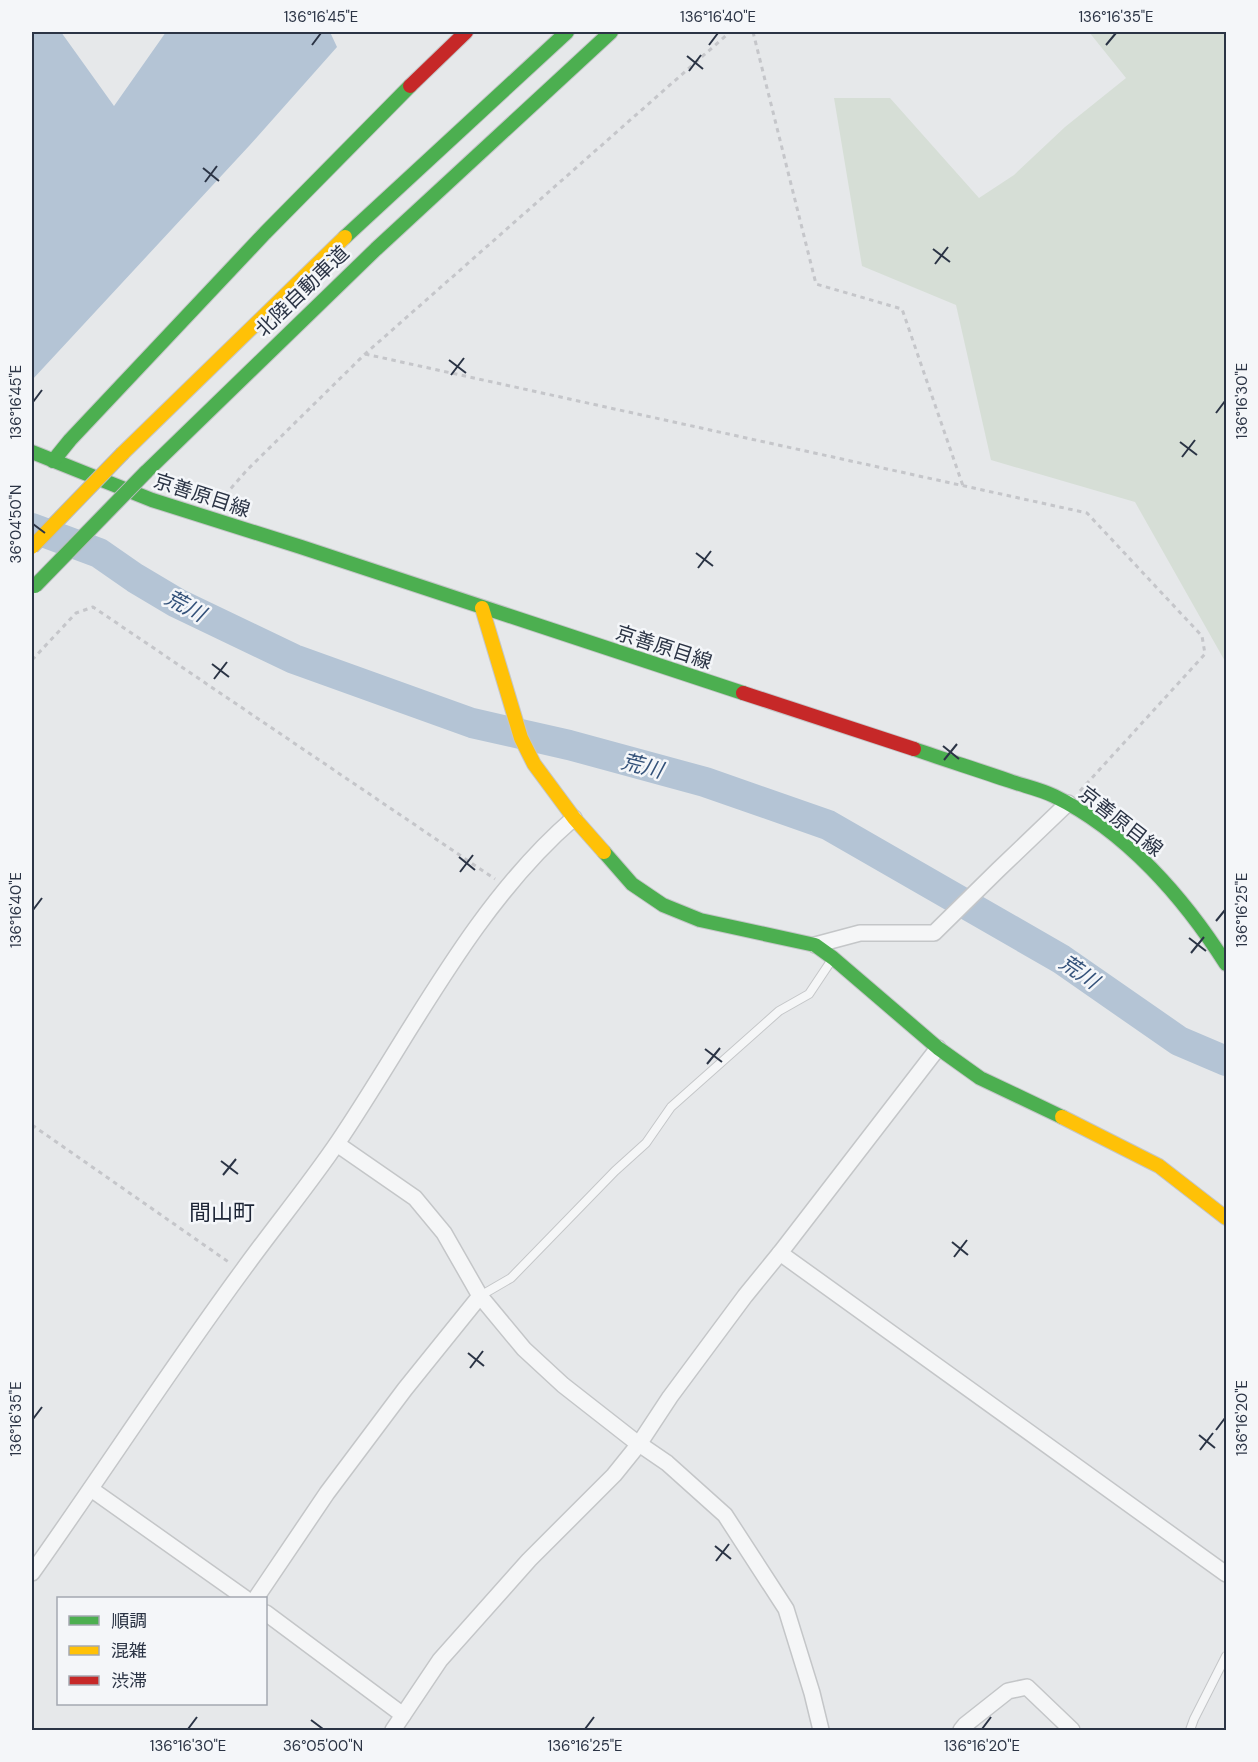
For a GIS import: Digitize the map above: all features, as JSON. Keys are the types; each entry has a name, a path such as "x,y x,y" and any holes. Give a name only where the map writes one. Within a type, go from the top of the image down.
{"main road":[{"path":"53,461 209,290 377,117 466,32"},
{"name":"北陸自動車道","path":"32,547 123,453 337,243 567,32"},
{"name":"北陸自動車道","path":"33,587 246,371 489,142 611,32"},
{"name":"京善原目線","path":"32,452 152,501 1053,795 1068,803 1126,846 1162,879 1199,921 1227,964"},
{"path":"482,608 521,738 534,764 574,818 632,884 663,906 700,920 815,945 938,1048 980,1078 1098,1134 1159,1166 1227,1218"}],"street":[{"path":"815,945 860,933 934,933 1068,803"},
{"path":"32,1573 242,1271 337,1144 440,982 507,887 549,840 574,818"},
{"path":"393,1731 440,1660 530,1560 614,1475 639,1444 670,1397 745,1296 938,1048"},
{"path":"337,1144 416,1198 444,1233 480,1296 524,1349 563,1385 667,1463 725,1515 786,1609 812,1693 821,1731"},
{"path":"780,1253 1227,1574"},
{"path":"257,1597 327,1493 405,1389 480,1296"},
{"path":"91,1490 242,1597"},
{"path":"267,1614 403,1715"},
{"path":"961,1731 965,1725 1008,1691 1027,1687 1072,1731"}],"lane":[{"path":"480,1296 511,1278 615,1171 646,1143 671,1107 778,1011 809,994 833,958"},
{"path":"1191,1731 1194,1719 1227,1656"}],"path":[{"path":"206,517 247,470 365,354 730,32"},
{"path":"753,32 816,284 902,309 963,486"},
{"path":"365,354 1087,513 1202,636 1205,654 1068,803"},
{"path":"32,660 76,613 93,607 507,887"},
{"path":"32,1125 242,1271"}],"shaded area":[{"path":"1089,32 1226,32 1226,663 1135,502 991,460 956,305 862,266 834,98 890,98 979,198 1014,175 1065,127 1126,78"}],"water":[{"path":"32,32 61,32 114,106 166,32 330,32 337,47 249,146 32,380"}],"waterway":[{"name":"荒川","path":"32,528 99,553 177,603 294,659 472,723 569,745 705,782 828,825 1061,959 1179,1041 1226,1061"}],"traffic: fast":[{"path":"345,237 567,32"},
{"path":"146,472 376,249 611,32"},
{"path":"53,461 70,440 265,233 410,86"},
{"path":"32,452 152,500 743,693"},
{"path":"35,586 146,472"},
{"path":"914,749 1049,794 1105,828 1129,847 1172,891 1210,939 1226,964"},
{"path":"604,852 632,884 663,905 700,920 815,945 938,1048 980,1078 1062,1117"}],"traffic: slow":[{"path":"123,453 345,237"},
{"path":"32,547 123,453"},
{"path":"482,608 521,738 534,764 574,818 604,852"},
{"path":"1062,1117 1159,1166 1226,1218"}],"traffic: jam":[{"path":"410,86 466,32"},
{"path":"743,693 914,749"}],"district":[{"name":"間山町","path":"222,1212"}]}
